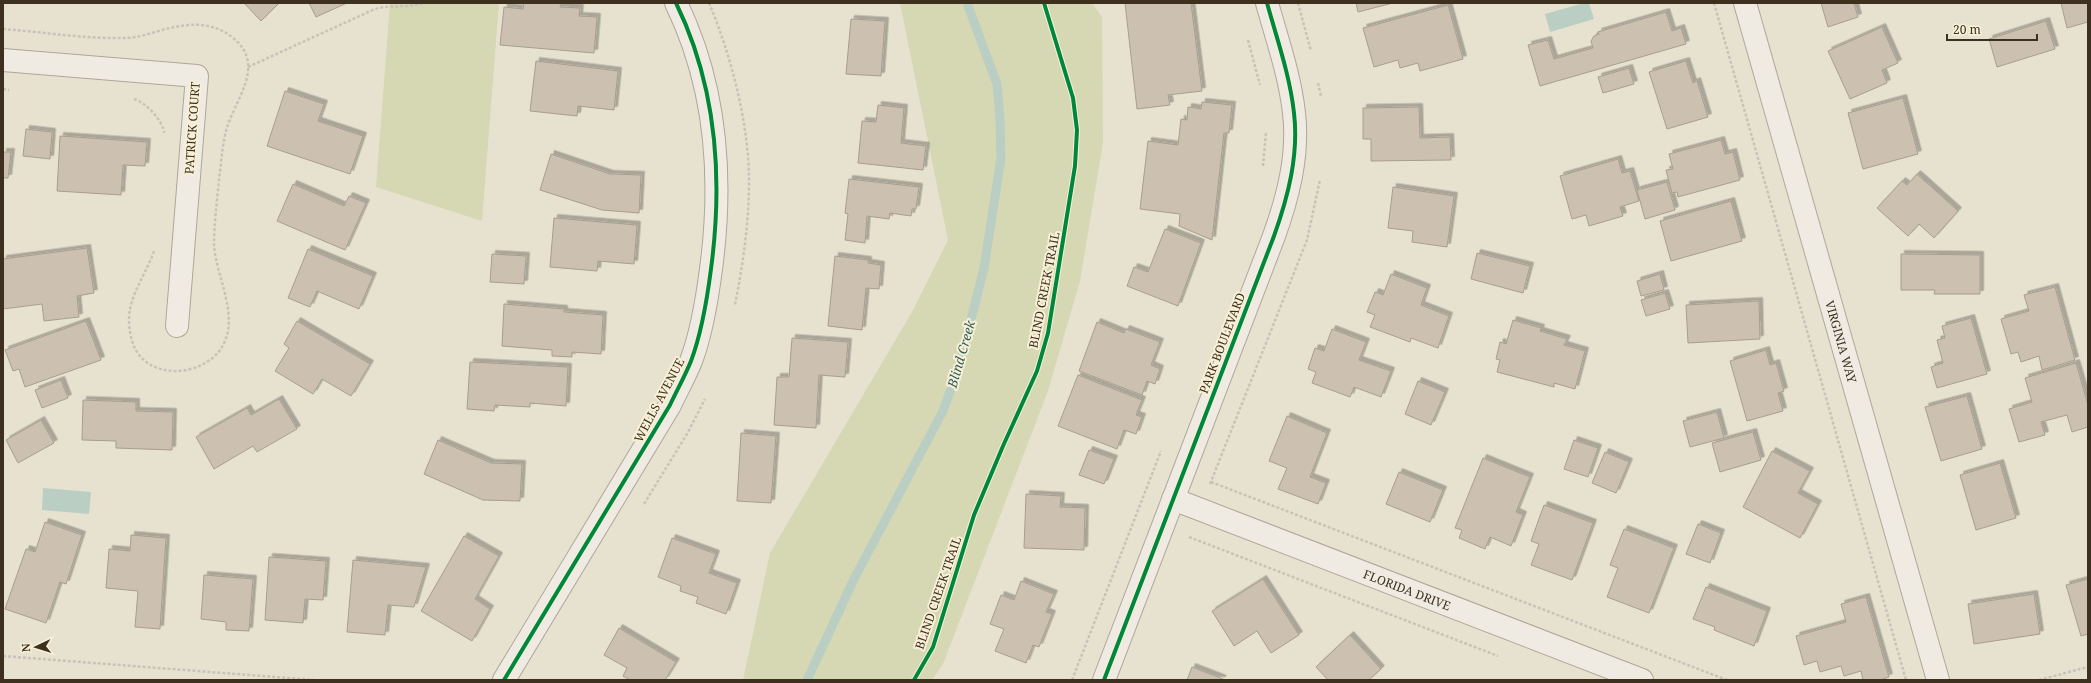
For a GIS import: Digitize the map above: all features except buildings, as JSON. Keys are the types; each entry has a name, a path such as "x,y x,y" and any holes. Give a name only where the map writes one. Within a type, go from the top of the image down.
{"street":[{"name":"WELLS AVENUE","path":"504,680 670,405 691,361 706,308 714,250 718,190 714,131 699,60 676,3"},
{"name":"PARK BOULEVARD","path":"1104,680 1274,236 1288,192 1295,141 1294,114 1291,90 1267,3"},
{"name":"VIRGINIA WAY","path":"1745,3 1938,680"},
{"name":"PATRICK COURT","path":"3,60 196,76 177,326"},
{"name":"FLORIDA DRIVE","path":"1173,500 1642,680"}],"path":[{"path":"248,67 375,9 382,7 407,8 423,3"},
{"path":"1714,3 1906,680"},
{"path":"1247,38 1261,88"},
{"path":"3,89 11,90"},
{"path":"133,99 144,105 160,122 164,127 164,134"},
{"path":"1263,168 1266,128"},
{"path":"155,248 132,306 129,318 132,341 137,352 144,361 154,366 175,372 188,370"},
{"path":"1072,680 1161,449"},
{"path":"1211,482 1727,680"},
{"path":"1189,537 1502,657"},
{"path":"3,656 314,680"},
{"path":"2039,680 2088,667"}],"green space":[{"path":"390,3 499,3 482,221 376,187"},
{"path":"900,3 1092,3 1102,17 1103,143 1080,281 1048,391 943,664 932,680 743,680 770,553 912,312 948,240"}],"shaded area":[{"path":"1584,3 1589,3 1594,19 1550,32 1545,14"},
{"path":"43,488 91,492 89,514 42,510"}],"waterway":[{"name":"Blind Creek","path":"807,680 854,579 943,411 959,367 984,268 1001,158 1000,119 997,84 967,3"}],"cycle path":[{"path":"504,680 670,405 691,361 704,316 715,235 716,167 708,100 700,67 690,35 676,3"},
{"name":"BLIND CREEK TRAIL","path":"914,680 933,647 974,515 1037,371 1048,333 1075,166 1077,130 1073,98 1044,3"},
{"path":"1104,680 1274,236 1288,191 1294,160 1294,113 1286,71 1267,3"}]}
